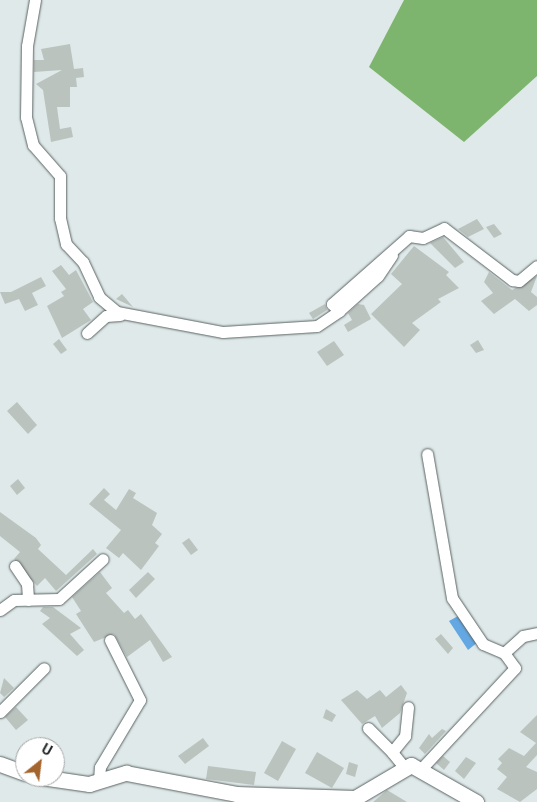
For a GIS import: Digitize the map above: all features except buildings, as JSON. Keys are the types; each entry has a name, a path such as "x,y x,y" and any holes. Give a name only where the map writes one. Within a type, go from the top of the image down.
{"street":[{"path":"35,0 27,46 26,117 33,145 60,176 60,218 66,244 83,262 99,297 125,314"},
{"path":"87,333 106,316 125,314 223,332 317,326 339,311 332,304 409,236 423,238 444,228 512,280 519,281 537,266"},
{"path":"421,769 514,670 504,653 483,644 452,598 427,454"},
{"path":"0,610 14,600 59,599 103,559"},
{"path":"15,566 27,584 28,600"},
{"path":"504,653 523,636 537,633"},
{"path":"99,780 100,767 140,700 110,640"},
{"path":"0,712 44,668"},
{"path":"392,752 405,736 408,707"},
{"path":"368,728 404,767"},
{"path":"0,764 15,769"},
{"path":"65,781 73,783 99,780 126,773 236,794 351,800 404,767 421,769 476,802"}],"green space":[{"path":"404,0 537,0 537,76 464,142 369,67"}],"water":[{"path":"460,615 478,642 468,650 449,621"}]}
